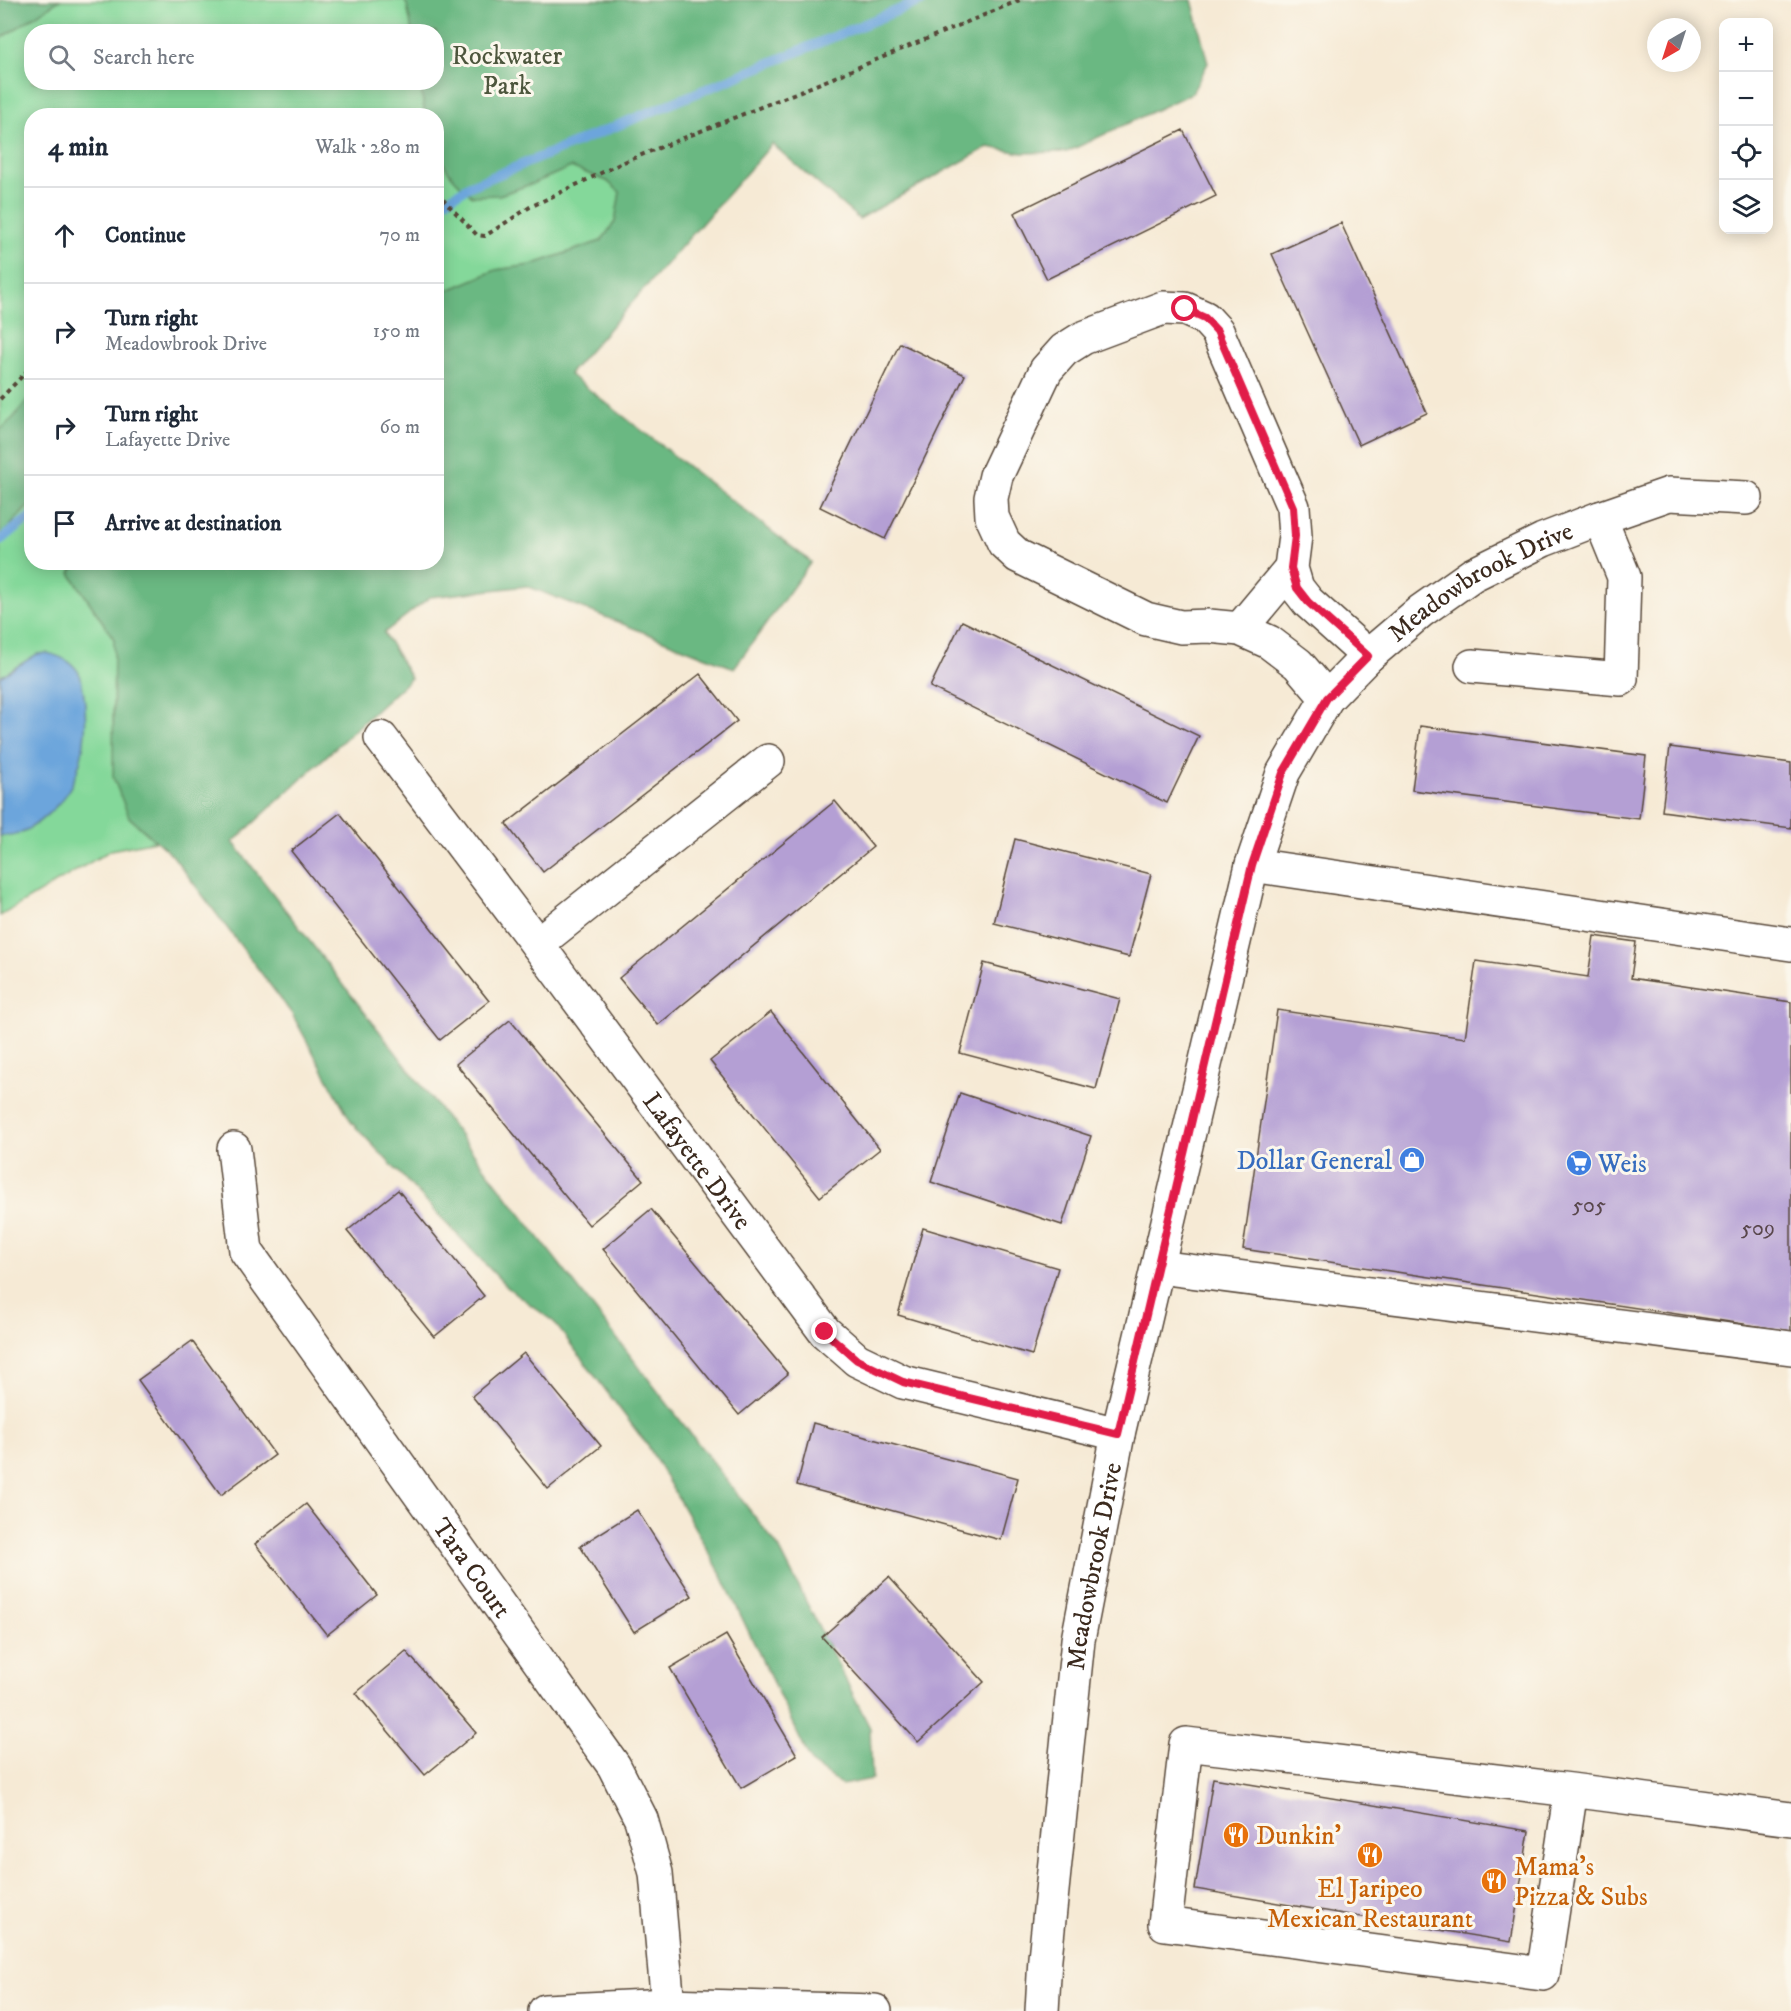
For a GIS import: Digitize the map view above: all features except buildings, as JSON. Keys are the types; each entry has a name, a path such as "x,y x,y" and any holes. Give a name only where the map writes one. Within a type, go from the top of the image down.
{"street":[{"path":"1327,698 1298,664 1269,642 1240,629 1209,626 1181,627 1146,619 1018,556 1004,543 992,517 991,498 996,476 1046,370 1064,350 1083,338 1163,308 1185,309 1205,318 1217,331 1293,507 1295,536 1291,568 1297,588 1308,602 1368,656"},
{"name":"Meadowbrook Drive","path":"1042,2011 1045,1958 1078,1640 1118,1434 1252,865 1283,773 1327,698 1368,656 1421,611 1472,575 1543,540 1669,494 1746,498"},
{"path":"1472,666 1621,679 1624,577 1600,518"},
{"path":"1240,629 1291,568"},
{"name":"Lafayette Drive","path":"381,738 825,1332 857,1360 903,1382 1118,1434"},
{"path":"537,944 768,761"},
{"path":"1252,865 1791,944"},
{"name":"Tara Court","path":"234,1149 246,1251 614,1766 641,1819 656,1873 668,2005"},
{"path":"1158,1268 1791,1348"},
{"path":"1571,1790 1543,1974 1165,1924 1186,1744 1571,1790 1791,1819"},
{"path":"545,2011 668,2005 875,2011"}],"path":[{"path":"444,200 473,231 484,236 530,207 615,166 813,87 1020,0"},
{"path":"0,399 24,374"}],"green space":[{"path":"0,0 60,0 0,39"},
{"name":"Rockwater Park","path":"29,0 632,0 499,195 571,167 607,181 620,192 615,222 601,241 531,265 496,270 449,290 444,289 444,108 24,108 24,442 0,464 0,23"},
{"path":"404,0 1192,0 1208,63 1192,93 1067,152 1022,153 988,147 859,219 772,144 569,374 811,562 734,668 527,586 430,597 384,633 411,678 233,842 779,1548 870,1728 872,1779 842,1785 812,1764 720,1572 648,1446 554,1322 507,1287 352,1123 292,1014 173,856 129,817 113,777 114,639 70,573 72,570 444,570 444,289 449,290 496,270 531,265 601,241 615,222 620,192 607,181 571,167 499,195 472,196 461,186 444,164 444,108 424,108 421,90 444,90 444,24 411,24"},
{"path":"24,404 24,511 0,537 0,430"},
{"path":"24,511 24,570 72,570 70,573 114,639 113,722 129,817 155,841 111,850 0,916 0,537"}],"water":[{"path":"47,653 70,663 81,677 86,716 81,758 72,784 52,811 23,832 0,836 0,677 37,654"}],"waterway":[{"path":"444,201 470,186 923,0"},
{"path":"0,540 24,522"}],"place":[{"name":"Dollar General","path":"1412,1160"},
{"name":"Weis","path":"1579,1163"},
{"name":"Dunkin'","path":"1236,1835"},
{"name":"El Jaripeo Mexican Restaurant","path":"1370,1855"},
{"name":"Mama's Pizza & Subs","path":"1494,1881"}],"route":[{"path":"825,1332 857,1360 903,1382 1118,1434 1252,865 1283,773 1327,698 1368,656 1308,602 1297,588 1291,568 1295,536 1293,507 1217,331 1205,318 1185,309"}]}
